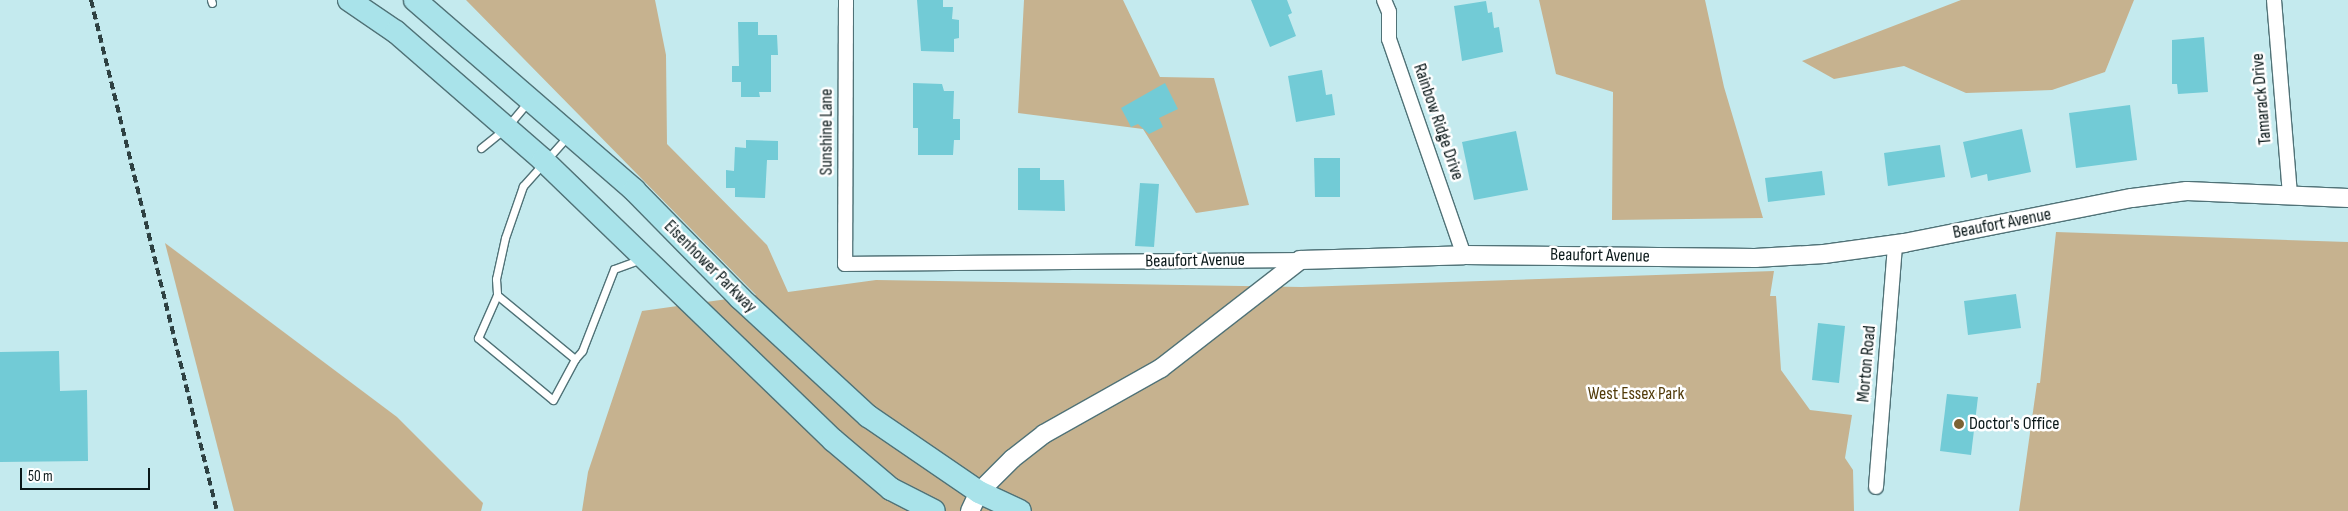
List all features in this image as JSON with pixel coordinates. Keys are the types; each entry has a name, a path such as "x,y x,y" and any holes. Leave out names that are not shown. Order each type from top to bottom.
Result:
{"main road":[{"path":"349,0 396,32 543,160 833,440 891,489 934,511"},
{"name":"Eisenhower Parkway","path":"415,0 531,98 634,190 740,298 868,416 975,502 1020,511"}],"street":[{"name":"Sunshine Lane","path":"845,264 846,0"},
{"name":"Rainbow Ridge Drive","path":"1384,0 1389,12 1389,39 1464,255"},
{"name":"Tamarack Drive","path":"2274,0 2290,194"},
{"name":"Beaufort Avenue","path":"845,264 1300,260 1464,255 1754,258 1824,254 1895,244 2178,192 2290,194 2348,198"},
{"name":"Morton Road","path":"1876,487 1895,244"},
{"path":"975,502 1012,459 1044,434 1161,368 1300,260"}],"lane":[{"path":"481,148 506,128 531,98"},
{"path":"571,133 543,160 523,186 505,238 496,279 497,295 478,338 553,400 574,359 582,351 614,269 644,258"},
{"path":"497,295 574,359"}],"green space":[{"name":"West Essex Park","path":"466,0 655,0 666,55 667,144 767,245 788,292 876,280 1302,287 1774,271 1770,296 1776,296 1781,370 1810,410 1852,415 1845,458 1853,470 1854,511 582,511 588,472 642,311 756,295"},
{"path":"1024,0 1123,0 1160,77 1214,78 1249,205 1196,213 1143,129 1018,113"},
{"path":"1539,0 1705,0 1724,87 1763,218 1612,220 1613,92 1556,74"},
{"path":"1961,0 2134,0 2105,72 2052,90 1966,93 1904,66 1834,79 1802,61"},
{"path":"2056,232 2348,242 2348,511 2019,511 2037,383 2040,383"},
{"path":"165,243 397,417 483,503 481,511 234,511"}],"building":[{"path":"917,0 943,0 943,7 953,7 952,19 959,20 959,38 954,39 954,52 921,51"},
{"path":"1251,0 1287,0 1292,13 1288,15 1296,36 1270,47"},
{"path":"1486,1 1488,13 1492,12 1494,28 1499,27 1503,52 1462,61 1454,6"},
{"path":"738,22 758,22 758,35 777,35 778,55 771,55 771,92 759,92 760,97 741,97 741,82 732,82 732,66 739,66"},
{"path":"2204,37 2208,92 2178,94 2177,84 2172,84 2172,40"},
{"path":"1322,70 1326,95 1332,94 1335,115 1296,122 1288,76"},
{"path":"913,83 942,84 944,91 954,91 953,119 960,119 960,140 954,140 953,155 918,155 918,128 913,128"},
{"path":"1165,83 1178,109 1159,118 1163,127 1149,134 1138,124 1131,127 1121,108"},
{"path":"2130,105 2137,160 2076,168 2069,113"},
{"path":"2022,129 2031,172 1988,181 1987,174 1971,178 1963,142"},
{"path":"1516,131 1528,190 1474,200 1462,142"},
{"path":"746,140 778,141 778,160 767,160 765,198 735,197 735,188 726,188 726,170 734,171 735,147 746,148"},
{"path":"1940,145 1945,177 1888,186 1884,153"},
{"path":"1314,158 1340,158 1340,197 1315,197"},
{"path":"1018,168 1040,168 1040,180 1064,180 1065,211 1018,210"},
{"path":"1822,171 1825,195 1768,202 1765,178"},
{"path":"1140,183 1159,184 1154,247 1135,246"},
{"path":"2016,294 2021,328 1968,335 1964,301"},
{"path":"1818,323 1845,326 1839,383 1812,380"},
{"path":"59,351 60,391 87,390 88,461 0,462 0,352"},
{"name":"Doctor's Office","path":"1947,394 1978,397 1971,455 1940,451"}],"railway":[{"path":"91,0 217,511"}],"place":[{"name":"Doctor's Office","path":"1959,424"}]}
